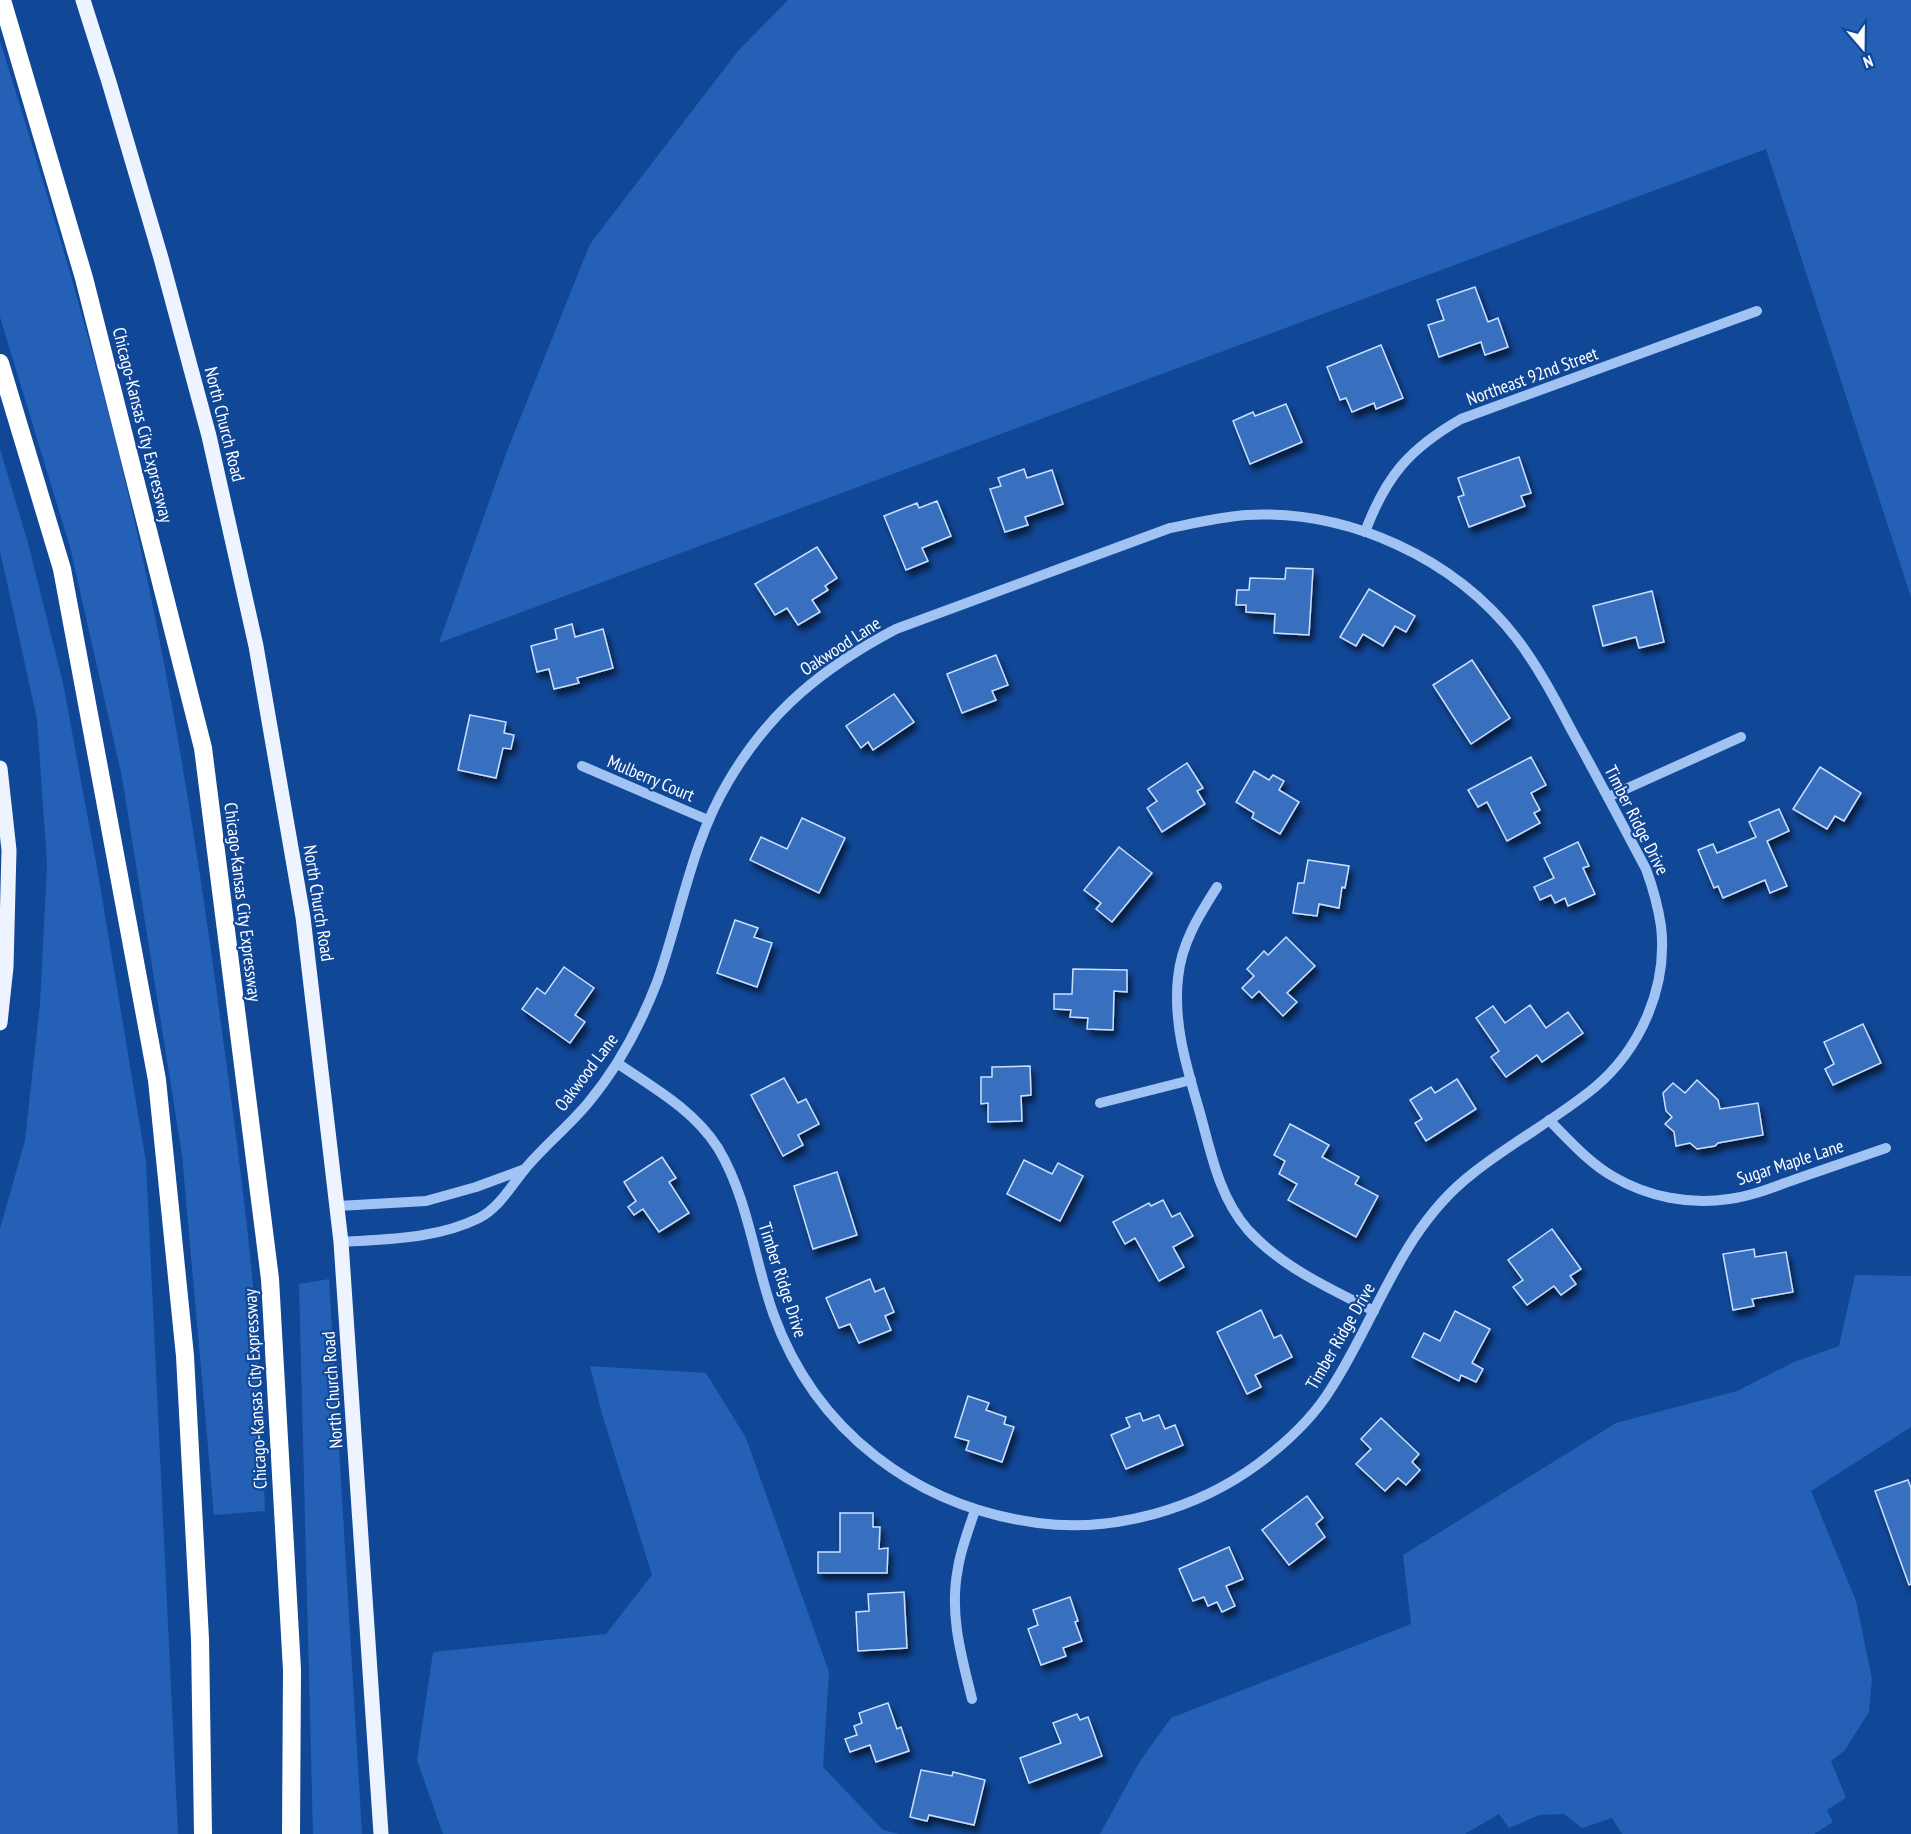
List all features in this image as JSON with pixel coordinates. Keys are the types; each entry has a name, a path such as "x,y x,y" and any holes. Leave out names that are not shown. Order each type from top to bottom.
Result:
{"highway":[{"name":"Chicago-Kansas City Expressway","path":"2,0 84,278 203,748 270,1279 292,1670 291,1834"},
{"path":"0,363 62,569 157,1080 186,1368 200,1639 203,1834"}],"main road":[{"name":"North Church Road","path":"83,0 110,82 209,436 256,646 303,917 338,1206 381,1834"},
{"path":"0,768 9,850 6,967 0,1023"}],"street":[{"name":"Northeast 92nd Street","path":"1365,532 1375,504 1389,480 1411,454 1434,434 1461,419 1757,311"},
{"name":"Oakwood Lane","path":"341,1242 406,1238 449,1230 481,1217 507,1194 525,1169 587,1104 617,1063 640,1022 657,980 699,842 727,783 768,725 794,697 824,672 862,647 896,629 1170,528 1214,518 1248,515 1288,516 1333,523 1365,532"},
{"name":"Timber Ridge Drive","path":"617,1063 675,1102 697,1121 717,1147 732,1175 773,1312 785,1342 803,1376 848,1432 876,1458 909,1480 943,1498 1011,1520 1087,1525 1153,1515 1224,1486 1257,1465 1287,1441 1330,1391 1353,1353 1411,1240 1432,1210 1477,1170 1595,1087 1618,1064 1635,1041 1648,1015 1658,984 1662,955 1656,897 1646,869 1539,671 1516,638 1486,605 1455,579 1392,542 1365,532"},
{"path":"1608,797 1741,737"},
{"name":"Mulberry Court","path":"582,766 708,820"},
{"path":"1217,887 1198,915 1190,935 1178,976 1176,1008 1180,1040 1218,1177 1230,1204 1247,1228 1269,1251 1293,1269 1374,1311"},
{"path":"1100,1103 1191,1080"},
{"name":"Sugar Maple Lane","path":"1549,1120 1589,1159 1614,1177 1639,1189 1665,1197 1699,1201 1730,1199 1757,1192 1886,1148"},
{"name":"Oakwood Lane","path":"338,1206 426,1201 476,1187 525,1169"},
{"path":"972,1699 956,1627 954,1595 958,1566 975,1510"}],"shaded area":[{"path":"788,0 1911,0 1911,597 1766,149 439,643 507,451 590,244 738,51"},
{"path":"0,41 61,241 116,442 158,630 177,733 210,942 245,1212 257,1341 265,1511 214,1515 182,1155 122,777 70,547 0,317"},
{"path":"0,449 28,543 63,683 98,873 146,1162 178,1834 0,1834 0,1229 25,1140 40,1004 47,864 37,719 0,551"},
{"path":"1855,1275 1911,1276 1911,1427 1811,1491 1856,1601 1872,1679 1869,1712 1845,1750 1831,1761 1846,1798 1827,1810 1833,1822 1814,1834 1622,1834 1612,1818 1582,1828 1564,1814 1539,1815 1509,1828 1499,1814 1465,1834 1100,1834 1140,1761 1171,1718 1411,1624 1403,1555 1616,1423 1737,1391 1794,1362 1839,1346"},
{"path":"329,1279 362,1834 313,1834 299,1284"},
{"path":"590,1366 706,1373 746,1438 829,1672 823,1767 883,1830 900,1834 443,1834 417,1760 433,1652 606,1634 652,1575 602,1414"}],"building":[{"path":"1475,287 1488,322 1498,318 1508,347 1485,355 1481,342 1439,357 1428,325 1444,320 1437,300"},
{"path":"1381,345 1403,398 1376,409 1374,403 1352,412 1346,398 1340,400 1327,367"},
{"path":"1286,404 1302,442 1250,464 1233,421 1253,412 1255,416"},
{"path":"1519,457 1531,493 1521,496 1525,506 1469,527 1458,497 1464,495 1458,478"},
{"path":"1024,469 1027,478 1052,470 1063,504 1025,517 1028,525 1005,532 990,489 1001,486 998,478"},
{"path":"937,501 951,536 922,548 928,561 906,570 884,516 917,503 919,508"},
{"path":"817,547 837,578 825,586 828,590 812,600 820,612 798,625 787,608 775,615 755,584"},
{"path":"1286,568 1313,569 1309,635 1274,633 1275,614 1246,612 1246,605 1236,605 1237,590 1249,590 1250,578 1285,579"},
{"path":"1369,589 1415,616 1406,632 1395,626 1383,646 1363,634 1356,646 1340,637"},
{"path":"1652,591 1664,642 1639,648 1636,637 1603,646 1593,606"},
{"path":"572,624 575,637 603,629 613,668 577,678 579,683 554,689 549,669 537,672 531,646 557,639 555,629"},
{"path":"996,655 1008,685 992,691 996,700 962,713 947,674"},
{"path":"1472,660 1510,718 1471,744 1433,685"},
{"path":"894,694 914,722 873,750 868,742 861,748 846,726"},
{"path":"470,715 506,722 504,733 514,735 511,749 503,748 496,778 458,770"},
{"path":"1531,757 1546,785 1531,793 1540,810 1534,813 1540,823 1507,841 1487,802 1478,807 1468,790"},
{"path":"1187,763 1203,788 1197,791 1205,804 1162,832 1147,808 1157,801 1148,789"},
{"path":"1820,767 1861,793 1844,821 1835,816 1827,829 1793,809"},
{"path":"1254,771 1269,780 1273,775 1284,781 1279,790 1299,802 1280,834 1252,818 1254,813 1236,802"},
{"path":"1779,809 1789,831 1767,841 1787,886 1770,893 1765,880 1723,898 1718,886 1714,888 1698,850 1713,844 1717,853 1756,837 1749,822"},
{"path":"802,818 845,838 819,893 750,860 761,837 787,849"},
{"path":"1578,842 1589,866 1583,868 1595,894 1568,906 1565,898 1555,903 1551,895 1540,900 1534,887 1554,878 1544,858"},
{"path":"1119,847 1152,873 1112,922 1096,909 1101,903 1084,890"},
{"path":"1308,860 1349,866 1345,888 1342,887 1339,908 1319,904 1317,916 1293,913 1298,883 1304,883"},
{"path":"735,920 758,928 754,937 772,943 757,987 717,973"},
{"path":"1286,937 1315,966 1287,993 1297,1002 1283,1016 1259,991 1252,998 1242,988 1254,976 1247,969 1264,951 1268,955"},
{"path":"564,967 594,988 575,1015 585,1022 570,1043 522,1009 537,988 545,994"},
{"path":"1073,969 1127,970 1127,992 1114,991 1113,1030 1087,1029 1088,1018 1070,1017 1071,1010 1054,1009 1054,994 1072,994"},
{"path":"1530,1005 1546,1028 1568,1012 1583,1033 1542,1062 1537,1055 1506,1077 1491,1057 1499,1051 1476,1018 1493,1006 1505,1023"},
{"path":"1863,1024 1881,1063 1833,1085 1825,1069 1834,1064 1824,1042"},
{"path":"1030,1066 1031,1095 1021,1096 1022,1121 988,1122 988,1103 981,1104 981,1077 992,1077 992,1067"},
{"path":"784,1078 798,1103 806,1099 819,1124 798,1135 803,1145 783,1156 751,1095"},
{"path":"1457,1079 1476,1109 1426,1141 1415,1123 1422,1119 1410,1100 1431,1087 1435,1093"},
{"path":"1697,1080 1718,1100 1720,1109 1758,1103 1763,1135 1697,1149 1690,1143 1676,1146 1674,1132 1665,1124 1672,1117 1666,1111 1663,1093 1673,1083 1685,1093"},
{"path":"1290,1124 1329,1145 1322,1157 1359,1177 1355,1184 1378,1196 1356,1237 1288,1200 1297,1184 1279,1174 1285,1161 1274,1155"},
{"path":"662,1157 676,1178 669,1182 689,1213 659,1232 643,1209 634,1215 628,1207 636,1201 624,1182"},
{"path":"1024,1160 1052,1174 1058,1163 1083,1176 1060,1221 1007,1194"},
{"path":"837,1172 857,1235 813,1249 794,1186"},
{"path":"1163,1200 1172,1217 1180,1213 1193,1236 1173,1247 1184,1267 1159,1281 1135,1238 1125,1244 1113,1222 1149,1203 1151,1206"},
{"path":"1552,1229 1581,1269 1570,1276 1576,1284 1561,1295 1554,1286 1527,1305 1513,1287 1523,1280 1508,1260"},
{"path":"1754,1249 1755,1257 1786,1252 1793,1292 1752,1299 1754,1306 1733,1310 1723,1254"},
{"path":"870,1279 875,1292 884,1288 894,1312 885,1316 891,1330 859,1343 850,1324 839,1328 826,1298"},
{"path":"1261,1310 1274,1338 1281,1335 1292,1357 1255,1375 1261,1387 1247,1394 1217,1332"},
{"path":"1455,1311 1490,1329 1472,1363 1483,1369 1476,1382 1461,1375 1459,1381 1412,1357 1424,1333 1440,1341"},
{"path":"968,1396 989,1403 986,1410 1006,1417 1004,1424 1014,1427 1002,1462 966,1450 969,1441 955,1437"},
{"path":"1140,1413 1143,1421 1159,1415 1165,1429 1175,1425 1183,1445 1126,1469 1111,1435 1130,1427 1126,1418"},
{"path":"1381,1418 1419,1454 1412,1462 1420,1470 1406,1485 1398,1478 1385,1491 1356,1464 1371,1449 1361,1439"},
{"path":"1908,1480 1911,1488 1911,1584 1909,1585 1875,1491"},
{"path":"1307,1496 1323,1518 1316,1524 1325,1537 1289,1565 1262,1530"},
{"path":"840,1513 873,1513 873,1527 880,1527 879,1549 888,1548 887,1573 818,1573 818,1552 840,1552"},
{"path":"1229,1547 1243,1579 1226,1586 1235,1606 1222,1612 1217,1602 1208,1606 1204,1597 1193,1601 1179,1569"},
{"path":"904,1592 907,1648 858,1651 856,1612 869,1611 868,1594"},
{"path":"1070,1597 1082,1641 1063,1648 1066,1656 1041,1665 1028,1629 1038,1625 1033,1610"},
{"path":"888,1703 897,1729 901,1727 909,1751 876,1762 870,1745 850,1752 845,1739 857,1735 854,1726 862,1723 859,1713"},
{"path":"1077,1714 1080,1720 1088,1717 1102,1756 1029,1783 1020,1758 1061,1743 1053,1723"},
{"path":"921,1770 952,1776 953,1772 985,1780 974,1825 929,1815 927,1821 910,1817"}]}
